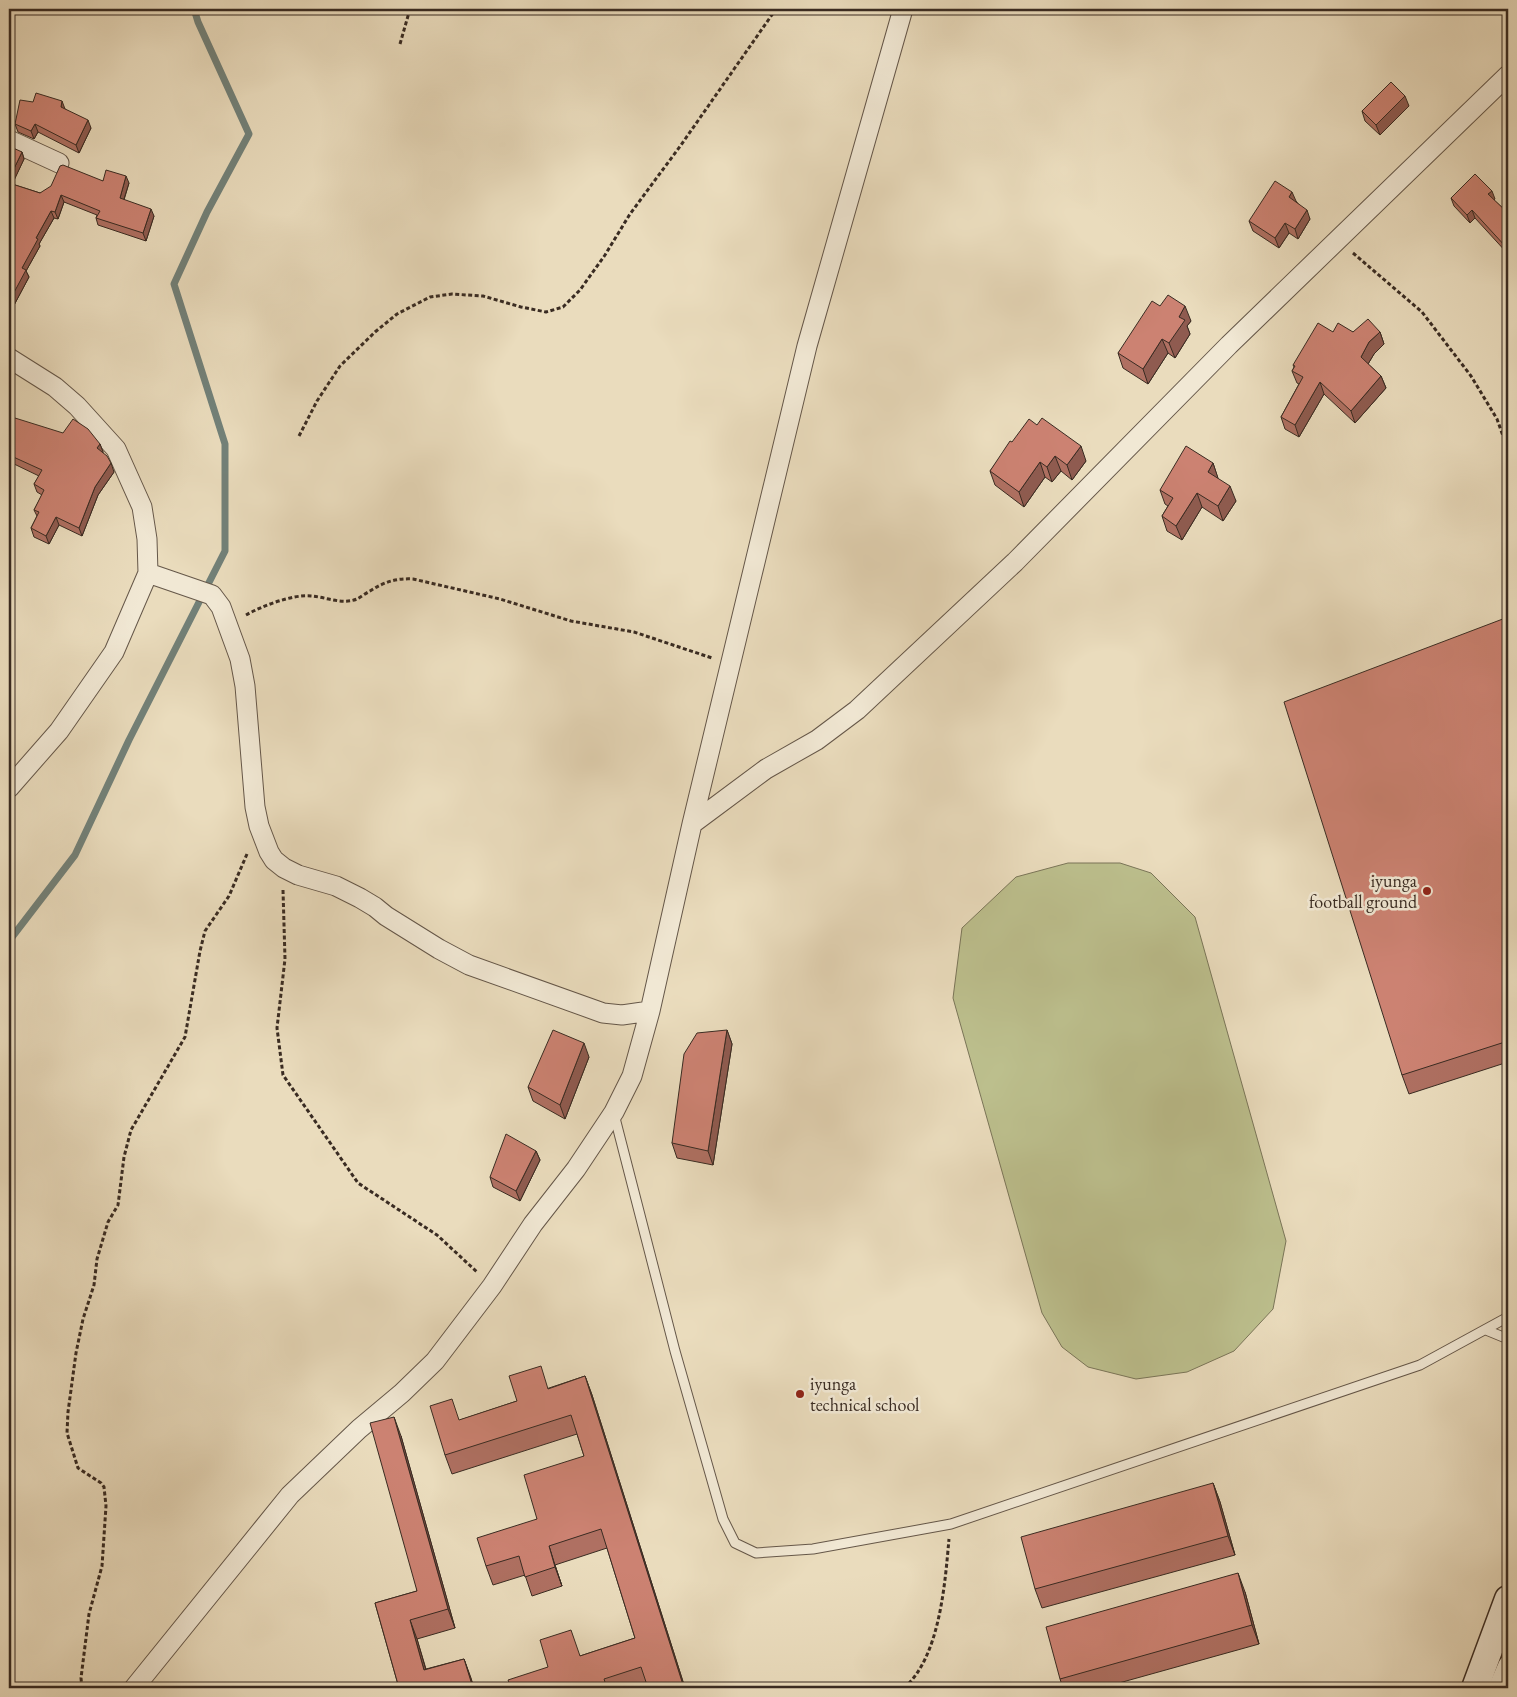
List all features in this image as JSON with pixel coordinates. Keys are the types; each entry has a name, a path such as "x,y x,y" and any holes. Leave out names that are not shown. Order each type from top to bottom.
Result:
{"street":[{"path":"134,1688 290,1495 435,1361 492,1286 534,1224 576,1169 614,1112 632,1076 650,1011 692,824 807,346 902,9"},
{"path":"692,824 766,769 817,740 857,710 1015,562 1222,352 1508,75"},
{"path":"9,140 59,163"},
{"path":"9,358 55,387 78,406 116,449 142,507 147,539 148,573 114,652 59,731 9,788"},
{"path":"148,573 212,595 228,625 240,659 245,686 255,807 268,852 274,860 298,875 336,886 360,898 439,949 469,965 603,1013 622,1015 650,1011"},
{"path":"1475,1688 1508,1599"},
{"path":"1498,1688 1508,1665"}],"lane":[{"path":"614,1112 677,1360 723,1519 735,1543 756,1553 813,1549 950,1524 1420,1365 1508,1317"},
{"path":"1486,1330 1508,1339"}],"path":[{"path":"400,44 410,9"},
{"path":"299,436 317,400 340,366 375,332 397,314 430,297 452,294 484,296 546,312 563,307 580,290 605,255 630,214 681,145 776,9"},
{"path":"1337,239 1422,312 1471,376 1498,419 1508,450"},
{"path":"228,625 262,606 286,600 310,595 347,601 357,599 385,582 413,579 500,599 571,621 634,632 731,665"},
{"path":"82,1688 89,1614 102,1566 106,1506 104,1487 101,1482 78,1468 67,1433 76,1353 83,1319 94,1285 96,1259 108,1222 118,1205 124,1157 131,1130 184,1037 205,931 230,896 259,826"},
{"path":"284,868 285,960 277,1028 283,1076 358,1183 437,1235 492,1286"},
{"path":"904,1688 917,1673 934,1635 945,1582 950,1524"}],"green space":[{"path":"1068,863 1120,863 1151,873 1195,917 1286,1241 1273,1309 1234,1351 1187,1372 1136,1379 1088,1367 1062,1347 1042,1313 953,998 962,928 1016,877"}],"building":[{"path":"1391,82 1405,96 1376,125 1362,111"},
{"path":"36,93 62,101 61,107 88,120 76,145 35,124 31,131 15,124 20,100 33,102"},
{"path":"11,147 22,152 9,179 9,150 11,151"},
{"path":"63,165 103,181 106,170 126,176 120,198 151,209 143,233 96,218 100,211 61,195 55,212 51,211 36,238 38,239 22,268 26,270 10,300 9,216 12,208 9,200 9,183 40,193 51,186 60,166"},
{"path":"1475,174 1492,191 1488,194 1508,213 1508,244 1506,247 1472,210 1467,215 1451,198"},
{"path":"1275,181 1292,192 1289,197 1307,210 1295,229 1285,223 1275,238 1249,221"},
{"path":"1168,295 1185,306 1179,317 1185,320 1169,343 1162,339 1143,369 1118,353 1152,301 1160,306"},
{"path":"1368,319 1380,332 1369,342 1361,357 1381,376 1351,411 1320,382 1295,425 1281,417 1303,377 1292,371 1295,366 1293,365 1318,323 1333,332 1338,323 1353,332"},
{"path":"15,418 63,433 73,419 88,429 100,444 97,448 107,456 111,463 95,487 79,528 56,517 46,536 31,528 39,512 34,510 44,490 34,484 42,470 9,455 9,431"},
{"path":"1042,418 1081,446 1067,465 1055,456 1047,467 1040,462 1019,492 990,471 1010,441 1012,442 1029,419 1037,425"},
{"path":"1186,446 1213,463 1208,472 1230,486 1218,506 1197,493 1176,526 1162,516 1173,498 1160,490"},
{"name":"iyunga football ground","path":"1508,617 1508,1041 1402,1075 1284,702"},
{"path":"553,1030 584,1043 560,1105 528,1087"},
{"path":"727,1030 708,1151 672,1143 684,1054 697,1033"},
{"path":"506,1134 536,1151 516,1191 490,1177"},
{"path":"541,1366 548,1389 585,1376 684,1688 648,1688 641,1667 604,1679 607,1688 511,1688 508,1680 548,1667 540,1640 571,1630 580,1656 635,1638 601,1529 549,1546 555,1567 525,1577 519,1556 486,1566 477,1538 537,1519 524,1475 584,1456 571,1415 445,1455 430,1406 452,1399 459,1420 517,1401 509,1376"},
{"path":"394,1417 448,1609 410,1620 424,1670 464,1659 473,1688 399,1688 375,1603 417,1591 370,1423"},
{"path":"1213,1483 1228,1536 1035,1589 1021,1537"},
{"path":"1238,1573 1252,1625 1060,1679 1046,1627"}],"waterway":[{"path":"9,941 75,855 129,740 225,551 225,444 174,284 207,212 249,134 198,22 194,9"}],"place":[{"name":"iyunga football ground","path":"1427,891"},
{"name":"iyunga technical school","path":"800,1394"}]}
